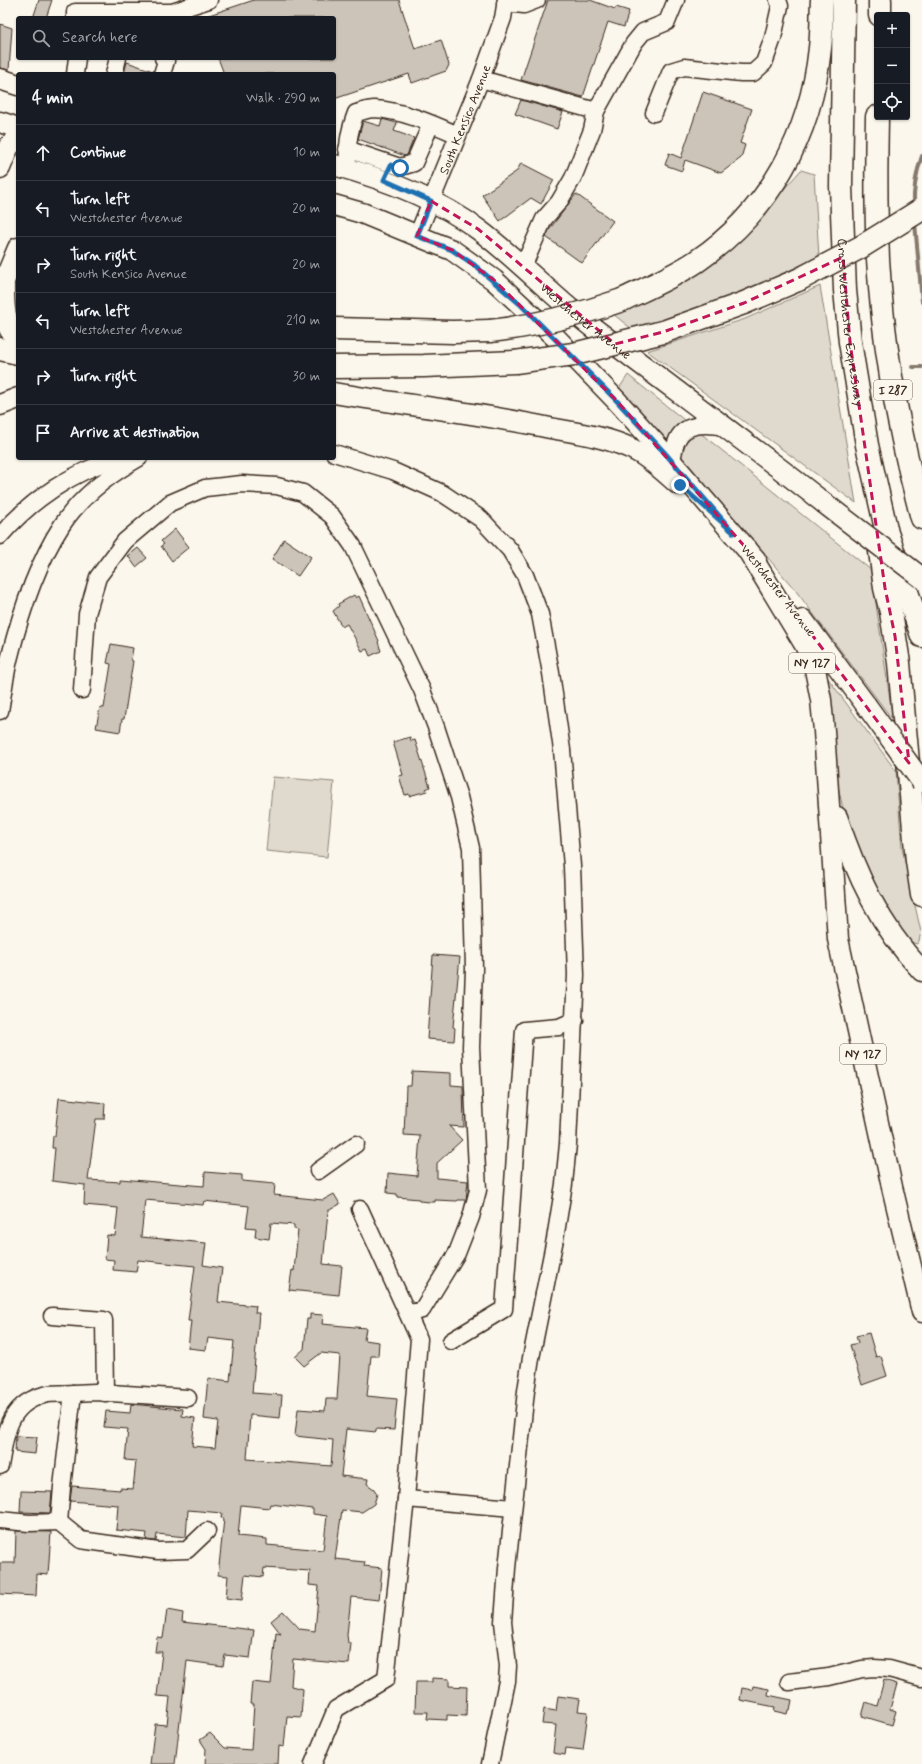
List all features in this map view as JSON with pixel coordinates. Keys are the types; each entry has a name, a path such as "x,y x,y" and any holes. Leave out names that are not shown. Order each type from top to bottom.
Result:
{"highway":[{"path":"336,329 453,332 490,331 550,321 622,300 676,274 697,260 718,244 753,211 783,169 797,142 814,86 820,48 822,0"},
{"name":"Cross Westchester Expressway","path":"844,0 841,142 842,236 850,342 867,445 887,533 922,636"},
{"path":"880,0 880,12"},
{"name":"I 287","path":"877,120 876,211 878,260 885,336 902,436 922,518"},
{"path":"336,367 424,366 515,362 574,354 663,332 744,303 798,280 861,247 920,210"},
{"path":"2,287 4,311 8,324 16,335"},
{"path":"0,349 16,353"},
{"path":"867,445 879,550 899,663 917,861 922,895"}],"main road":[{"path":"0,79 16,84"},
{"path":"0,122 16,127"},
{"path":"0,168 9,146 16,141"},
{"name":"Westchester Avenue","path":"343,161 388,172 478,230 594,329 726,427 922,578"},
{"name":"Westchester Avenue","path":"336,206 362,213 452,250 494,280 560,342 672,461 734,533 795,610 922,782"},
{"path":"2,287 16,253"},
{"path":"0,388 16,391"},
{"path":"336,393 398,404 495,417 599,437 633,450 660,468 734,533"},
{"path":"0,405 16,399"},
{"name":"NY 127","path":"747,549 805,645 815,670 821,700 829,792 838,939 892,1187 922,1312"},
{"path":"829,792 854,865 868,895 896,941 922,971"}],"street":[{"path":"75,16 75,12 172,12 208,0"},
{"path":"506,1 524,5 537,0"},
{"path":"523,267 544,219 558,202 573,178 592,130 596,111 634,43 643,32 668,22 676,0"},
{"path":"654,113 671,70 684,67 741,74 753,72 764,63 773,38 780,6 778,0"},
{"name":"South Kensico Avenue","path":"417,236 482,78 503,18 506,1"},
{"path":"75,72 77,60"},
{"path":"114,72 118,60"},
{"path":"163,72 165,60"},
{"path":"482,78 596,111"},
{"path":"343,161 349,130 356,113 373,109 400,114 458,135"},
{"path":"388,172 414,163 431,124"},
{"path":"672,461 676,442 680,435 693,426 705,424 726,427"},
{"path":"336,454 393,471 442,493 464,506 481,519 510,550 525,576 540,614 545,634 563,764 572,866 576,975 568,1144 564,1184 555,1239 531,1358 520,1441 503,1622 508,1666 507,1681 490,1764"},
{"path":"0,536 17,518 43,495 92,468 113,460"},
{"path":"0,711 9,660 19,623 35,579 49,547 62,524 81,502 102,482 136,460"},
{"path":"82,690 87,614 98,577 125,541 170,503 205,488 242,484 276,486 304,493 332,516 353,546 422,690 436,727 459,798 471,848 474,970 471,1047 478,1190 471,1218 457,1254 422,1310 408,1314"},
{"path":"0,647 9,660"},
{"path":"451,1341 504,1309 524,1030 559,1027 575,1020"},
{"path":"318,1171 356,1144"},
{"path":"313,1764 336,1709 386,1679 406,1499 420,1339 360,1209"},
{"path":"52,1316 104,1320 105,1393"},
{"path":"60,1522 62,1488 73,1393"},
{"path":"0,1466 8,1425 19,1408 29,1401 48,1394 105,1393 188,1398"},
{"path":"406,1499 513,1508"},
{"path":"0,1520 29,1523 60,1522 81,1540 158,1551 188,1550 207,1531"},
{"path":"789,1682 829,1677 862,1669 874,1668 889,1669 922,1678"}],"highlighted area":[{"path":"431,201 478,229 615,344 663,332 744,303 843,257 850,342 885,588 895,636 909,763 747,549 616,400 494,280 452,250 417,236"}],"shaded area":[{"path":"801,170 814,174 819,257 742,292 684,314 633,330 613,314 745,233"},
{"path":"820,286 856,503 647,351 745,319"},
{"path":"628,375 871,570 893,720 796,591 689,465 618,390"},
{"path":"827,677 896,771 902,848 921,932 917,944 908,941 883,908 846,822 833,764"},
{"path":"273,777 334,782 327,857 266,851"}],"building":[{"path":"39,0 52,0 47,16 34,16"},
{"path":"254,0 399,0 415,49 441,40 449,65 446,71 412,83 409,74 336,98 336,72 223,72 219,60 336,60 336,16 206,16"},
{"path":"548,0 590,0 615,9 616,7 629,11 624,27 608,22 583,97 521,80"},
{"path":"0,24 12,28 9,70 0,68"},
{"path":"127,62 153,71 153,72 124,72"},
{"path":"703,92 752,109 740,143 745,145 741,158 721,173 685,160 682,171 665,165 669,153 681,158"},
{"path":"521,100 563,112 557,129 515,114"},
{"path":"382,119 397,123 394,131 414,138 407,155 405,156 358,139 363,121 380,126"},
{"path":"521,163 554,180 541,204 531,198 500,221 482,195 517,171"},
{"path":"576,194 613,221 582,263 546,237 549,230"},
{"path":"175,529 189,547 172,561 161,546 164,544 161,541"},
{"path":"284,539 311,557 298,576 272,559"},
{"path":"138,548 147,558 136,567 128,556"},
{"path":"354,595 356,598 359,596 379,641 381,651 370,656 367,649 362,651 347,624 342,627 333,611 339,606 338,604"},
{"path":"111,644 133,648 131,660 133,661 124,719 122,719 120,732 96,728 100,707 104,708 111,664 107,663"},
{"path":"410,737 411,741 415,740 430,787 426,789 427,791 409,796 409,794 405,795 399,776 403,775 393,742"},
{"path":"433,955 460,957 453,1027 455,1028 454,1041 427,1039"},
{"path":"412,1071 451,1073 451,1085 463,1086 464,1127 449,1126 462,1140 437,1163 437,1178 468,1181 466,1200 435,1200 435,1202 430,1202 419,1201 419,1199 397,1197 397,1194 387,1193 388,1173 417,1176 420,1136 404,1135 406,1086 411,1086"},
{"path":"59,1098 105,1103 104,1119 96,1119 88,1180 120,1182 120,1179 204,1186 205,1172 242,1175 242,1181 275,1184 274,1195 323,1200 334,1194 340,1204 328,1211 323,1264 342,1266 339,1295 289,1290 292,1270 294,1271 298,1230 294,1229 294,1225 271,1223 269,1239 255,1237 256,1228 246,1227 249,1206 204,1201 203,1205 145,1200 141,1237 206,1243 203,1265 222,1268 218,1302 256,1306 255,1313 259,1313 252,1393 282,1395 280,1418 250,1415 247,1459 331,1466 333,1440 295,1436 298,1409 325,1411 326,1399 337,1399 340,1355 321,1353 304,1366 295,1357 304,1349 307,1319 310,1319 310,1314 323,1315 322,1324 366,1328 364,1340 379,1342 378,1356 371,1356 367,1396 397,1399 394,1430 376,1429 376,1432 346,1429 341,1476 368,1479 367,1484 374,1489 377,1494 374,1504 362,1512 342,1510 335,1559 365,1562 364,1566 382,1568 379,1600 351,1597 347,1635 348,1643 351,1643 349,1664 293,1659 291,1686 303,1689 301,1717 287,1716 284,1747 279,1746 278,1764 205,1764 206,1749 200,1740 210,1733 225,1748 251,1750 254,1704 250,1704 252,1682 271,1684 276,1633 281,1634 271,1621 283,1611 300,1629 315,1631 319,1586 309,1585 310,1571 264,1568 263,1577 245,1575 242,1600 226,1598 228,1576 218,1575 224,1519 221,1518 222,1513 188,1510 186,1537 157,1534 156,1541 146,1540 147,1533 116,1530 118,1505 70,1501 72,1486 120,1490 120,1488 133,1489 136,1461 125,1460 128,1429 104,1427 106,1411 130,1413 131,1404 183,1409 182,1416 195,1418 192,1446 215,1448 218,1421 204,1419 208,1378 230,1381 234,1341 208,1338 206,1350 188,1348 191,1321 188,1321 195,1266 138,1260 136,1272 113,1270 114,1260 105,1259 107,1235 115,1236 118,1208 84,1205 85,1185 52,1181 55,1148 52,1148 53,1136 55,1136","holes":["270,1504 313,1509 313,1514 327,1516 323,1550 267,1545 267,1539 238,1536 241,1505 269,1508"]},
{"path":"869,1333 876,1357 881,1356 887,1376 862,1385 850,1345 858,1343 856,1336"},
{"path":"16,1436 37,1437 35,1454 15,1452"},
{"path":"21,1491 52,1492 50,1513 20,1512"},
{"path":"16,1531 51,1532 48,1575 37,1574 36,1596 0,1594 0,1563 15,1563"},
{"path":"167,1610 183,1613 182,1622 254,1630 250,1658 225,1655 223,1666 187,1661 175,1764 150,1764 155,1724 167,1725 170,1697 157,1696 162,1652 155,1652 157,1637 163,1638"},
{"path":"432,1678 449,1679 449,1686 467,1687 466,1716 447,1715 447,1720 427,1719 428,1712 415,1712 416,1682 432,1682"},
{"path":"884,1680 897,1684 890,1709 896,1711 892,1725 862,1716 866,1702 877,1706"},
{"path":"753,1686 769,1689 768,1695 792,1700 790,1710 788,1710 787,1714 774,1711 775,1707 740,1700 742,1688 752,1690"},
{"path":"558,1696 580,1699 578,1711 588,1712 583,1750 566,1748 565,1755 553,1753 556,1725 542,1724 544,1709 556,1711"}],"waterway":[{"path":"914,206 915,180 922,156"},
{"path":"915,223 922,302"},
{"path":"913,367 922,367"}],"route":[{"path":"400,168 391,165 384,180 431,201 417,236 452,250 494,280 520,304 555,337 616,400 664,452 734,533 680,485"}]}
